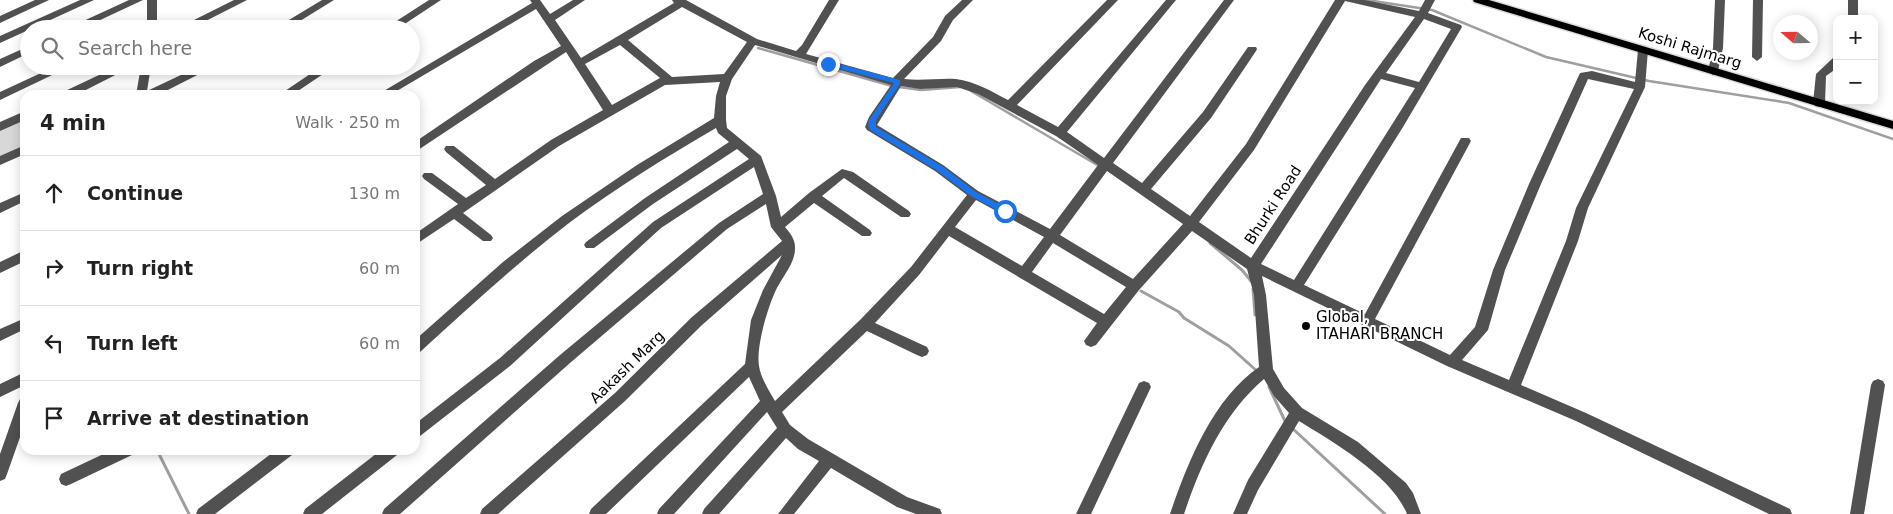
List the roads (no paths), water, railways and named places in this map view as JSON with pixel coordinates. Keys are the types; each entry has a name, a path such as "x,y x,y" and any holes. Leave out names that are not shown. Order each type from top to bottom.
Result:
{"main road":[{"name":"Koshi Rajmarg","path":"1478,0 1893,125"}],"street":[{"path":"0,20 44,0"},
{"path":"44,20 89,0"},
{"path":"92,20 138,0"},
{"path":"152,0 152,20"},
{"path":"199,20 242,0"},
{"path":"294,20 328,0"},
{"path":"404,20 436,0"},
{"path":"548,20 580,0"},
{"path":"799,54 811,39 834,0"},
{"path":"968,0 949,18 937,39 897,82 873,120 872,127 939,168 974,194 1052,236 1134,286"},
{"path":"1010,105 1112,0"},
{"path":"1060,133 1171,0"},
{"path":"1024,273 1229,0"},
{"path":"1091,341 1134,286 1191,224 1250,146 1340,0"},
{"path":"1296,287 1457,27 1426,8 1349,0"},
{"path":"1713,71 1718,48 1720,0"},
{"path":"1757,57 1758,0"},
{"path":"1853,0 1853,15"},
{"path":"420,72 536,2 609,110"},
{"path":"579,63 684,2 753,41 811,59 897,82 920,85 957,83 970,86 1010,105 1060,133 1144,189 1253,266 1452,362 1581,417 1782,514"},
{"name":"Bhurki Road","path":"1414,514 1408,498 1401,488 1353,447 1297,412 1278,392 1266,370 1260,295 1253,266 1379,75 1426,8"},
{"path":"0,40 20,31"},
{"path":"621,40 669,80"},
{"path":"753,41 726,78 721,96 720,120 722,130 756,159 770,196 777,227 787,238 788,243 788,257 769,290 758,320 752,366 760,388 785,429 828,460 902,502 935,514"},
{"path":"420,145 567,46"},
{"path":"1144,189 1207,115 1252,49"},
{"path":"1513,388 1572,241 1582,208 1640,82 1643,50"},
{"path":"0,63 20,53"},
{"path":"1819,103 1821,74 1833,66"},
{"path":"1452,362 1481,330 1499,270 1535,184 1584,76 1592,74 1640,82"},
{"path":"0,96 46,75"},
{"path":"78,90 109,75"},
{"path":"142,90 144,75"},
{"path":"159,90 191,75"},
{"path":"292,90 316,75"},
{"path":"390,90 415,75"},
{"path":"1379,75 1422,86"},
{"path":"420,237 555,143 609,110 669,80 726,78"},
{"path":"0,127 20,117"},
{"path":"420,344 524,253 567,219 646,164 720,120"},
{"path":"1367,322 1466,141"},
{"path":"590,246 649,201 738,143"},
{"path":"450,149 494,185"},
{"path":"0,160 20,152"},
{"path":"420,428 505,362 657,225 756,159"},
{"path":"777,227 840,174 844,173 906,214"},
{"path":"428,176 467,205"},
{"path":"664,514 771,407 865,324 915,271 974,194"},
{"path":"389,514 566,359 723,226 770,196"},
{"path":"814,196 866,233"},
{"path":"0,208 20,198"},
{"path":"455,213 487,238"},
{"path":"948,229 1106,320"},
{"name":"Aakash Marg","path":"487,514 620,397 697,322 788,243"},
{"path":"0,268 20,258"},
{"path":"865,324 922,351"},
{"path":"0,335 20,325"},
{"path":"596,514 642,468 752,366"},
{"path":"1177,514 1210,433 1224,412 1257,376 1266,370"},
{"path":"0,391 20,381"},
{"path":"1857,514 1878,385"},
{"path":"1083,514 1144,387"},
{"path":"1240,514 1253,485 1297,412"},
{"path":"0,474 6,441 20,413"},
{"path":"709,514 785,429"},
{"path":"66,479 116,455"},
{"path":"203,514 281,455"},
{"path":"310,514 386,455"},
{"path":"785,514 828,460"}],"waterway":[{"path":"1367,0 1432,10 1546,57 1649,81 1789,103 1893,139"},
{"path":"758,48 892,86"},
{"path":"899,87 921,90 960,87"},
{"path":"971,91 1099,166"},
{"path":"1210,243 1242,270 1251,281"},
{"path":"1253,289 1255,315"},
{"path":"1141,291 1179,312 1184,318 1229,346 1258,372"},
{"path":"1269,387 1285,421"},
{"path":"1292,428 1385,514"},
{"path":"160,455 189,514"}],"place":[{"name":"Global, ITAHARI BRANCH","path":"1306,326"}]}
